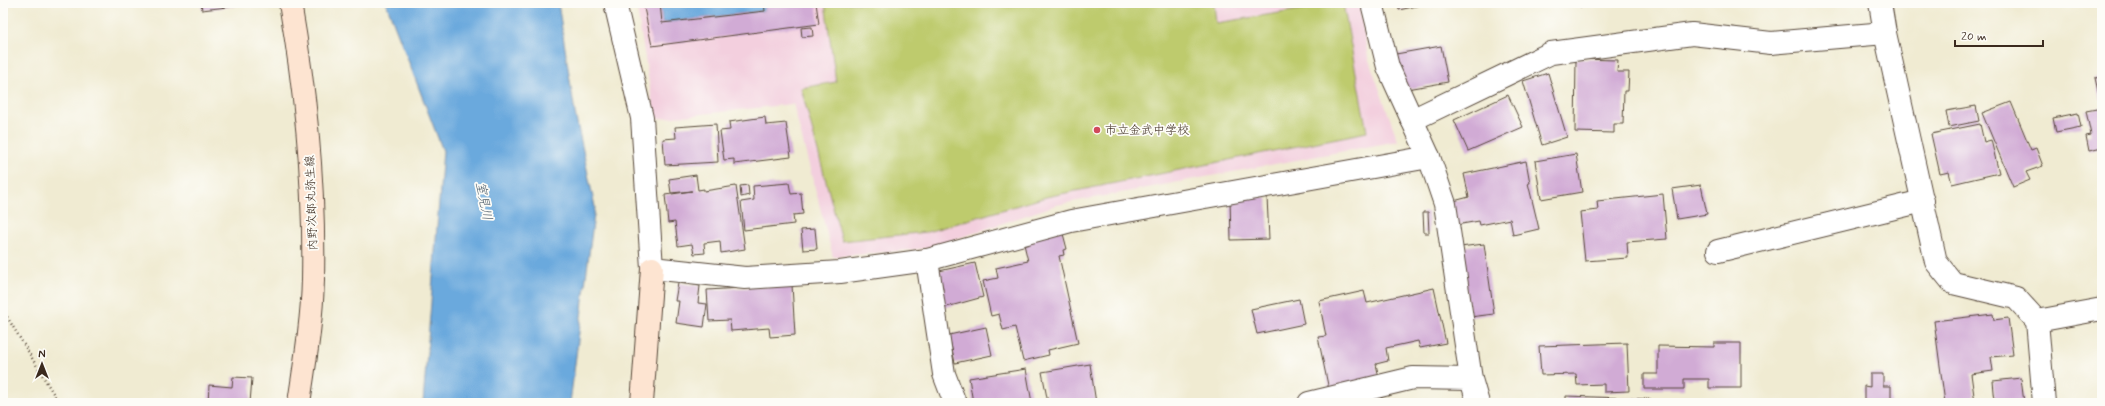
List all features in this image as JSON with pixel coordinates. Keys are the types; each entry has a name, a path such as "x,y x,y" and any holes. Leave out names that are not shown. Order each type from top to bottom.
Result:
{"main road":[{"name":"内野次郎丸弥生線","path":"290,3 306,115 312,184 313,281 307,353 299,403"},
{"path":"642,403 652,268"}],"street":[{"path":"614,3 642,118 652,268 745,278 840,272 926,260 1071,221 1429,157"},
{"path":"1372,3 1388,67 1429,157 1445,204 1471,379 1478,403"},
{"path":"1880,3 1884,32 1936,262 1953,283 2016,298 2037,321 2044,403"},
{"path":"1412,120 1551,54 1692,34 1771,43 1884,32"},
{"path":"1718,251 1923,201"},
{"path":"926,260 944,374 955,403"},
{"path":"2037,321 2102,309"},
{"path":"1309,403 1413,378 1471,379"}],"path":[{"path":"3,310 59,403"}],"shaded area":[{"name":"市立金武中学校","path":"636,3 1359,3 1368,57 1398,141 1056,205 930,248 833,257 793,104 655,119"}],"green space":[{"name":"市立金武中学校","path":"825,3 1214,3 1216,23 1343,3 1367,132 1046,197 927,232 842,241 801,88 836,82"}],"water":[{"name":"室見川","path":"386,3 558,3 575,113 595,207 570,403 423,403 443,151"},
{"path":"660,3 764,3 765,11 662,23"}],"building":[{"path":"201,3 234,3 235,6 202,10"},
{"path":"643,3 660,3 662,23 765,11 764,3 816,3 819,24 652,46"},
{"path":"1397,3 1426,3 1426,4 1399,10"},
{"path":"1579,3 1596,3 1596,4 1580,7"},
{"path":"812,27 813,36 802,37 801,28"},
{"path":"1441,46 1448,82 1402,90 1396,54"},
{"path":"1576,59 1618,60 1617,72 1629,72 1628,91 1624,91 1623,124 1614,124 1614,133 1575,132"},
{"path":"1548,73 1567,137 1542,145 1523,81"},
{"path":"2102,77 2102,100 2100,100 2095,78"},
{"path":"1508,95 1523,127 1468,151 1454,120"},
{"path":"2011,102 2031,150 2036,148 2043,166 2026,172 2030,180 2013,187 1982,113"},
{"path":"1976,106 1979,121 1949,127 1946,111"},
{"path":"2102,108 2102,148 2089,151 2086,136 2091,135 2086,111"},
{"path":"2078,113 2081,127 2056,132 2053,118"},
{"path":"765,117 766,125 786,123 791,157 734,164 734,159 724,160 720,131 730,130 729,122"},
{"path":"716,124 718,162 665,165 663,139 676,138 675,127"},
{"path":"1980,124 1984,142 1991,140 1999,173 1952,184 1949,172 1940,174 1931,134"},
{"path":"1576,154 1582,192 1541,199 1535,161"},
{"path":"1526,161 1530,183 1528,183 1539,229 1513,235 1510,219 1480,225 1479,221 1456,225 1450,202 1469,197 1464,174"},
{"path":"696,175 698,190 704,189 704,191 736,186 745,249 721,253 720,241 704,243 705,253 694,254 692,244 678,246 675,222 668,223 665,195 692,191 671,193 669,179"},
{"path":"789,183 791,194 801,193 803,214 793,215 794,224 744,230 741,202 754,200 753,186"},
{"path":"748,185 749,195 741,197 740,186"},
{"path":"1701,185 1707,214 1677,219 1672,189"},
{"path":"1663,194 1667,239 1627,242 1628,258 1585,261 1580,212 1598,210 1597,201"},
{"path":"1267,197 1269,239 1231,240 1230,198"},
{"path":"1423,212 1428,212 1429,233 1424,233"},
{"path":"815,229 817,249 803,250 801,230"},
{"path":"1062,230 1067,249 1063,250 1064,255 1059,256 1078,343 1048,350 1049,355 1023,361 1015,327 1003,330 999,314 991,316 983,281 998,278 996,268 1028,261 1023,240"},
{"path":"1484,244 1494,314 1470,317 1460,247"},
{"path":"975,263 983,297 943,308 939,291 943,290 939,271"},
{"path":"678,283 700,286 698,303 707,304 704,327 676,323 679,301 675,301"},
{"path":"792,285 795,335 770,337 769,328 731,331 730,320 709,321 707,290"},
{"path":"1434,288 1446,343 1420,348 1418,341 1386,348 1388,361 1376,364 1379,378 1329,390 1318,337 1326,336 1319,301 1364,291 1367,303"},
{"path":"1299,299 1304,324 1257,334 1251,309"},
{"path":"1993,314 1994,320 2008,318 2013,355 1991,357 1993,371 1971,374 1975,403 1945,403 1934,321"},
{"path":"986,327 992,355 955,363 949,335"},
{"path":"1627,343 1629,391 1604,392 1604,384 1577,385 1576,374 1541,375 1539,346"},
{"path":"1714,343 1741,343 1741,388 1709,388 1709,379 1684,379 1684,389 1644,389 1644,374 1658,374 1658,346 1714,347"},
{"path":"1090,364 1096,403 1048,403 1042,372"},
{"path":"1026,369 1032,403 973,403 969,378"},
{"path":"1870,374 1883,374 1883,386 1891,386 1891,403 1864,403 1864,386 1870,387"},
{"path":"233,377 252,378 250,403 208,403 209,385 232,387"},
{"path":"2021,378 2024,403 1995,403 1993,381"},
{"path":"1566,396 1651,399 1651,403 1566,403"}],"place":[{"name":"市立金武中学校","path":"1097,130"}]}
